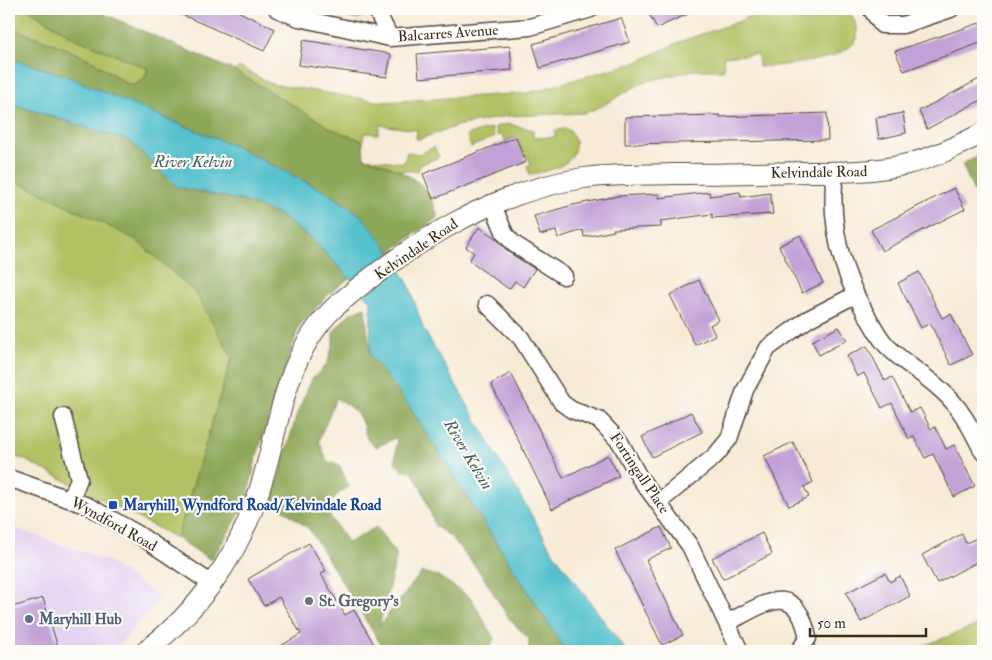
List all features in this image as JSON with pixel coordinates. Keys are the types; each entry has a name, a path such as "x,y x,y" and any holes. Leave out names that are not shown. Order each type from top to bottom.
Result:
{"street":[{"name":"Balcarres Avenue","path":"277,9 299,18 390,38 530,27 591,9"},
{"path":"376,9 390,38"},
{"path":"871,9 882,25 903,25 952,9"},
{"name":"Kelvindale Road","path":"146,651 185,618 212,584 240,537 255,503 285,392 300,353 319,324 341,301 435,232 492,203 530,190 587,178 617,175 876,170 927,159 981,139"},
{"path":"834,172 832,189 835,228 846,274 855,295 887,346 956,404 983,452"},
{"path":"492,203 505,234 514,244 564,276"},
{"path":"659,502 715,456 729,439 745,390 768,348 808,319 855,295"},
{"name":"Fortingall Place","path":"487,304 521,338 562,403 599,420 610,429 620,442 639,477 690,546 740,651"},
{"path":"63,417 79,479 71,499"},
{"name":"Wyndford Road","path":"9,478 71,499 136,533 212,584"},
{"path":"727,623 774,600 786,600 793,605 808,638 799,651"}],"shaded area":[{"path":"9,526 108,561 160,598 114,651 9,651"}],"green space":[{"path":"9,9 28,9 74,38 147,68 146,77 135,85 126,83 93,61 9,27"},
{"path":"28,9 93,9 235,71 334,130 363,141 364,158 392,167 419,183 431,198 438,217 390,252 362,216 328,193 230,144 64,75 9,58 9,27 93,61 125,83 135,85 146,77 147,68 74,38"},
{"path":"307,9 362,9 362,17 355,19"},
{"path":"762,9 849,9 857,27 857,39 850,47 840,53 798,63 759,67 758,54 723,57 724,70 695,70 643,82 600,107 584,113 507,116 457,126 419,139 416,139 417,130 380,125 378,134 364,133 363,141 334,130 235,71 239,67 272,84 382,102 528,93 637,62 679,42 740,21"},
{"path":"14,105 130,141 177,187 248,202 279,215 312,239 349,278 329,294 299,326 256,458 246,504 211,560 177,538 232,357 195,292 135,239 27,186 9,180 9,108"},
{"path":"509,124 533,130 533,138 555,137 555,130 567,129 572,134 575,146 570,159 558,167 530,175 527,166 531,164 527,155 524,156 516,137 505,141 502,135 498,136 495,127"},
{"path":"491,128 495,137 471,147 467,135"},
{"path":"434,147 439,157 420,165 418,171 394,170 382,163 364,158 404,163 407,152 419,154"},
{"path":"983,154 983,213 962,164"},
{"path":"9,180 27,186 135,239 195,292 232,357 177,538 23,459 9,455"},
{"path":"365,307 370,355 409,406 566,651 529,651 529,639 510,620 482,575 451,537 435,526 424,494 412,471 403,471 395,462 397,437 377,447 372,444 367,438 358,415 349,406 336,398 319,440 327,461 340,466 349,487 338,494 325,509 348,543 376,527 397,555 379,626 422,572 438,576 471,598 494,638 489,651 385,651 309,529 272,501 297,413 312,379 327,364 333,344 333,332 349,314"},
{"path":"983,623 983,651 910,651"}],"water":[{"name":"River Kelvin","path":"9,58 64,75 230,144 328,193 362,216 386,246 409,285 423,328 551,549 626,651 566,651 409,406 370,355 371,301 312,239 279,215 248,202 177,187 130,141 9,103"}],"building":[{"path":"169,9 233,9 275,29 264,51"},
{"path":"646,9 698,9 657,28"},
{"path":"621,18 630,42 540,68 533,44"},
{"path":"983,22 983,42 904,71 895,51"},
{"path":"303,40 391,54 387,77 299,65"},
{"path":"510,46 512,70 419,78 417,54"},
{"path":"983,77 983,99 927,129 919,111"},
{"path":"827,113 828,140 625,144 625,117 720,115 720,117"},
{"path":"903,113 906,133 879,139 876,118"},
{"path":"516,137 526,162 433,199 423,174"},
{"path":"954,188 965,209 882,251 871,230"},
{"path":"709,192 710,196 740,192 741,197 770,193 773,214 712,218 712,214 661,221 661,227 613,229 614,231 584,237 583,230 558,238 556,231 540,235 534,216 573,205 618,196 659,194 659,198"},
{"path":"479,227 497,239 508,252 535,269 523,287 515,281 509,289 469,261 474,253 466,247"},
{"path":"800,235 823,283 802,293 779,246"},
{"path":"919,272 942,318 951,314 972,355 951,365 930,323 921,328 898,283"},
{"path":"699,280 719,320 710,325 715,335 695,345 670,295"},
{"path":"839,327 847,340 819,355 812,341"},
{"path":"867,346 885,381 892,377 910,412 920,408 931,429 935,427 946,449 954,445 975,486 954,497 933,454 925,458 914,437 909,439 892,403 882,408 864,373 857,377 847,356"},
{"path":"511,373 563,478 608,455 619,476 552,509 491,384"},
{"path":"691,412 702,432 652,457 642,437"},
{"path":"793,442 813,482 804,487 809,497 789,506 764,456"},
{"path":"661,527 671,548 646,560 683,635 662,645 615,550"},
{"path":"762,533 772,554 723,579 712,558"},
{"path":"962,534 966,543 977,538 983,551 983,559 937,583 922,555"},
{"name":"St. Gregory's","path":"309,543 326,571 321,574 345,615 354,610 378,651 272,651 301,634 279,597 264,606 248,579"},
{"path":"885,573 890,582 900,576 910,596 861,622 846,593"},
{"name":"Maryhill Hub","path":"43,598 59,651 9,651 9,608"}],"place":[{"name":"Maryhill, Wyndford Road/ Kelvindale Road","path":"113,505"},
{"name":"St. Gregory's","path":"309,601"},
{"name":"Maryhill Hub","path":"29,619"}]}
